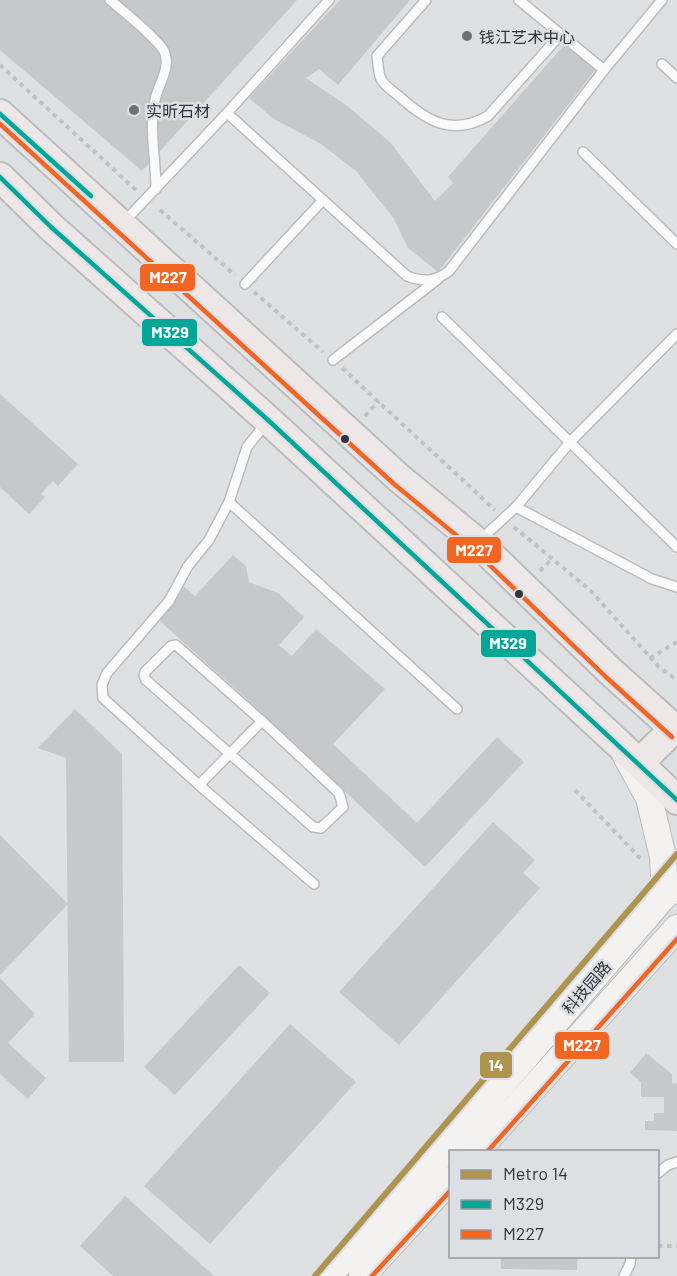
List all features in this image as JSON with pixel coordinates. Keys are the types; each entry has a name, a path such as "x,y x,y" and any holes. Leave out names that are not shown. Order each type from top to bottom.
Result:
{"main road":[{"path":"0,114 399,478 478,543 625,684 676,725 629,754"},
{"path":"0,177 51,227 268,420 677,800"},
{"path":"629,754 649,798 671,891"},
{"name":"科技园路","path":"328,1276 441,1155 671,891"},
{"name":"科技园路","path":"478,1150 677,928"},
{"path":"362,1276 449,1181"}],"lane":[{"path":"110,0 163,50 166,60 156,97 152,126 156,189"},
{"path":"122,225 329,0"},
{"path":"426,0 377,56 381,79 419,114 445,125 475,124 488,116 561,34"},
{"path":"519,0 604,70"},
{"path":"333,360 449,271 604,70 662,0"},
{"path":"662,64 677,78"},
{"path":"227,113 407,276 429,281 440,278"},
{"path":"583,152 677,244"},
{"path":"245,284 323,200"},
{"path":"442,317 677,547"},
{"path":"478,543 516,507 571,441 677,334"},
{"path":"268,420 247,447 229,502 209,540 188,566 169,601 107,673 102,685 103,698 314,884"},
{"path":"229,502 457,709"},
{"path":"516,507 652,579 677,587"},
{"path":"171,646 179,646 262,721 339,794 343,807 321,828 313,827 146,680 145,672 171,646"},
{"path":"200,785 262,721"},
{"path":"659,1172 677,1162"},
{"path":"624,1276 631,1258"}],"path":[{"path":"0,65 136,190"},
{"path":"160,210 333,360 504,518 590,590 659,668 677,680"},
{"path":"650,658 677,642"},
{"path":"575,790 649,867"},
{"path":"659,1246 677,1246"}],"building":[{"name":"实昕石材","path":"0,0 297,0 142,171 0,50"},
{"path":"340,0 410,0 338,85 319,69 306,78 346,105 390,142 435,201 453,183 448,177 565,44 596,69 438,272 408,248 394,219 356,171 321,144 274,119 249,98"},
{"path":"0,394 78,464 58,486 53,481 41,494 45,497 29,514 0,487"},
{"path":"233,555 246,566 249,582 278,593 304,617 279,645 292,656 316,629 385,689 333,744 417,823 497,737 524,762 425,867 250,702 152,614 180,583 195,596"},
{"path":"75,709 122,754 124,1062 69,1062 66,758 38,748"},
{"path":"493,822 535,860 523,873 540,888 399,1045 339,992"},
{"path":"0,835 68,904 0,975"},
{"path":"239,965 270,993 175,1095 144,1067"},
{"path":"0,978 35,1014 8,1043 46,1078 28,1099 0,1074"},
{"path":"290,1024 356,1082 210,1244 144,1186"},
{"path":"646,1053 672,1074 672,1084 677,1083 677,1131 645,1130 645,1121 654,1121 654,1113 664,1113 664,1097 641,1097 641,1082 630,1073"},
{"path":"125,1196 214,1276 113,1276 80,1246"},
{"path":"501,1258 578,1258 577,1270 501,1269"}],"metro line":[{"name":"14","path":"315,1276 677,854"}],"transit line":[{"name":"M329","path":"0,114 91,196"},
{"name":"M227","path":"0,124 394,484 473,549 672,737"},
{"name":"M329","path":"0,177 51,227 268,420 677,800"},
{"name":"M227","path":"489,1150 677,939"},
{"name":"M227","path":"372,1276 449,1192"}],"place":[{"name":"钱江艺术中心","path":"467,36"},
{"name":"实昕石材","path":"134,110"}]}
